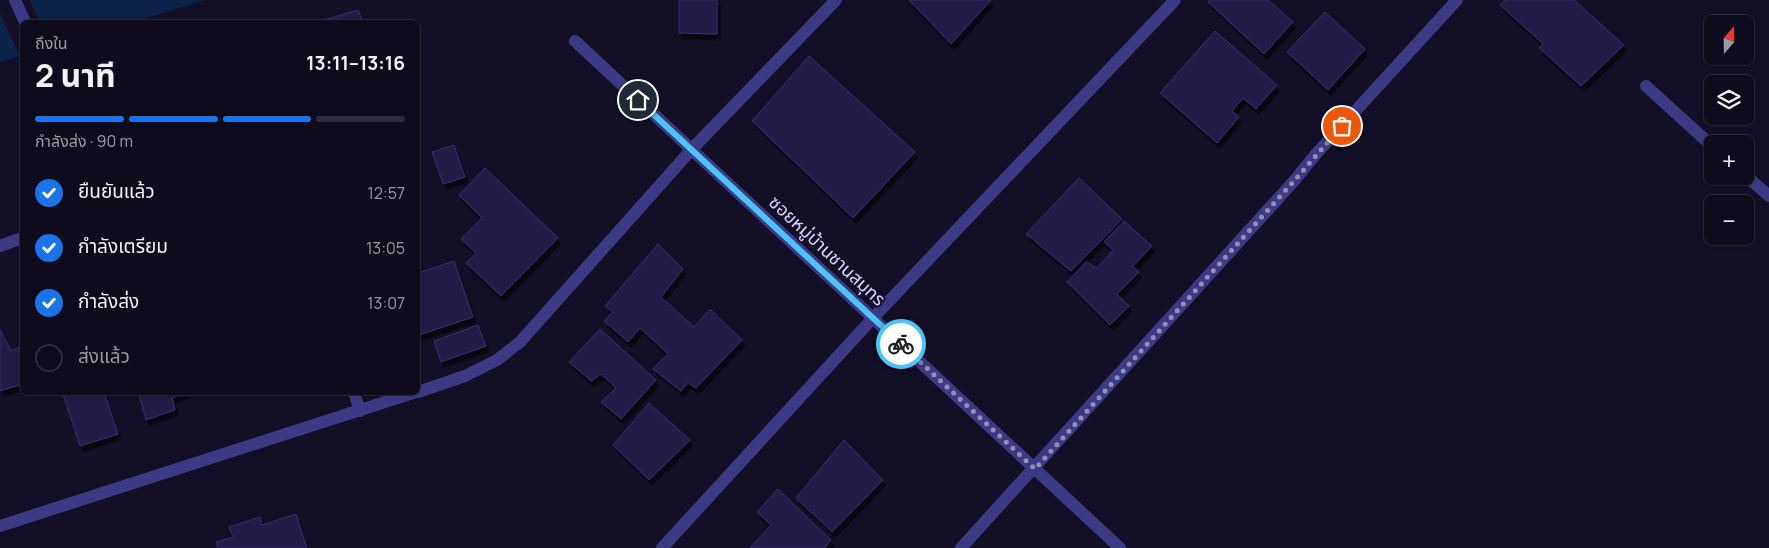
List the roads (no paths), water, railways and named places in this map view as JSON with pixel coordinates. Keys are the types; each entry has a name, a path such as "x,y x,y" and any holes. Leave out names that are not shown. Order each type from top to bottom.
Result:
{"street":[{"path":"14,0 24,20"},
{"path":"420,391 465,376 497,360 520,342 692,150 836,0"},
{"path":"662,548 873,318 1175,0"},
{"path":"961,548 1035,469 1294,181 1316,154 1457,0"},
{"name":"ซอยหมู่บ้านชานสมุทร","path":"575,41 1120,548"},
{"path":"1646,86 1704,139"},
{"path":"1754,183 1769,196"},
{"path":"0,246 20,239"},
{"path":"355,395 360,411"},
{"path":"0,526 408,395"}],"water":[{"path":"30,0 205,0 140,20 38,20"},
{"path":"0,13 20,56 0,62"}]}
